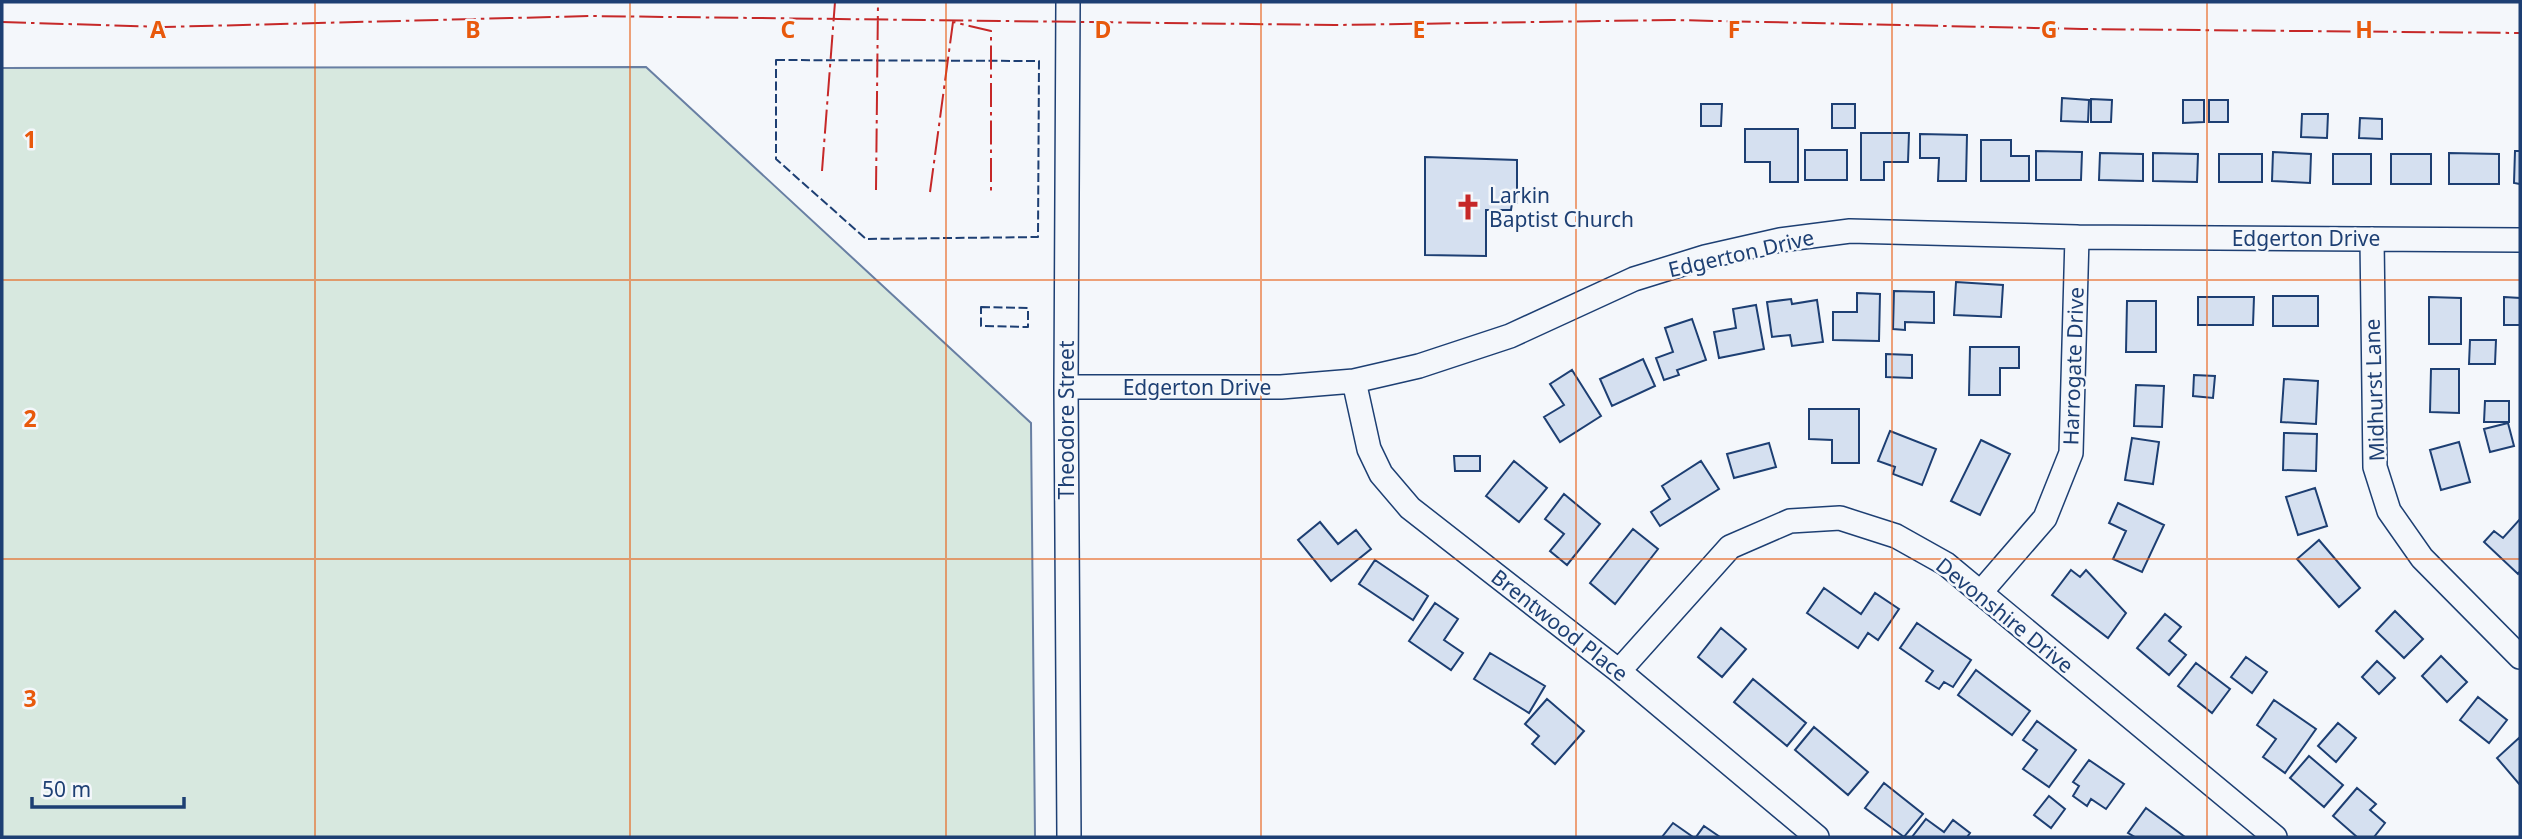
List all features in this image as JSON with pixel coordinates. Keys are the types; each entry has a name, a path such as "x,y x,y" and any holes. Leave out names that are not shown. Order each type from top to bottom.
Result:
{"street":[{"name":"Theodore Street","path":"1068,2 1066,387 1069,837"},
{"name":"Edgerton Drive","path":"1066,387 1281,387 1354,381 1419,366 1510,336 1634,279 1705,257 1780,240 1850,231 2077,237 2520,240"},
{"name":"Harrogate Drive","path":"1980,592 2045,518 2071,453 2077,237"},
{"name":"Midhurst Lane","path":"2372,239 2375,467 2389,511 2422,558 2520,657"},
{"name":"Brentwood Place","path":"1354,381 1368,449 1381,474 1410,508 1619,671 1817,837"},
{"name":"Devonshire Drive","path":"1619,671 1730,547 1790,521 1840,519 1896,536 1946,564 2275,837"}],"shaded area":[{"path":"646,67 1031,423 1035,837 2,837 2,68"}],"building":[{"path":"2062,98 2089,100 2088,122 2061,121"},
{"path":"2091,99 2112,100 2111,122 2091,122"},
{"path":"2183,100 2204,100 2204,122 2183,123"},
{"path":"2209,100 2228,100 2228,122 2209,122"},
{"path":"1701,104 1722,104 1721,126 1701,126"},
{"path":"1832,104 1855,104 1855,128 1832,128"},
{"path":"2302,114 2328,114 2327,138 2301,137"},
{"path":"2360,118 2382,119 2382,139 2359,138"},
{"path":"1745,129 1798,129 1798,182 1770,182 1770,162 1745,162"},
{"path":"1861,133 1909,133 1908,162 1884,162 1884,180 1861,180"},
{"path":"1920,134 1967,135 1966,181 1938,181 1939,158 1920,158"},
{"path":"1981,140 2011,140 2011,156 2029,156 2029,181 1981,181"},
{"path":"1805,150 1847,150 1847,180 1805,180"},
{"path":"2036,151 2082,152 2081,180 2036,180"},
{"path":"2515,151 2520,151 2520,184 2514,183"},
{"path":"2273,152 2311,154 2310,183 2272,181"},
{"path":"2100,153 2143,154 2143,181 2099,180"},
{"path":"2153,153 2198,154 2197,182 2153,181"},
{"path":"2449,153 2499,154 2499,184 2449,184"},
{"path":"2219,154 2262,154 2262,182 2219,182"},
{"path":"2333,154 2371,154 2371,184 2333,184"},
{"path":"2391,154 2431,154 2431,184 2391,184"},
{"name":"Larkin Baptist Church","path":"1425,157 1517,160 1517,203 1512,203 1511,210 1486,210 1486,256 1425,255"},
{"path":"1956,282 2003,285 2001,317 1954,315"},
{"path":"1894,291 1934,292 1934,323 1905,322 1905,330 1893,329"},
{"path":"1857,293 1880,294 1879,341 1833,340 1833,312 1857,312"},
{"path":"2273,296 2318,296 2318,326 2273,326"},
{"path":"2198,297 2254,297 2253,325 2198,325"},
{"path":"2429,297 2461,298 2461,344 2429,344"},
{"path":"2504,297 2520,298 2520,325 2504,325"},
{"path":"1791,299 1792,304 1817,300 1823,342 1792,346 1790,335 1772,337 1767,302"},
{"path":"2127,301 2156,301 2156,352 2126,352"},
{"path":"1756,305 1764,349 1719,358 1714,332 1736,328 1733,309"},
{"path":"1692,319 1706,360 1677,370 1679,375 1664,380 1656,358 1673,352 1665,328"},
{"path":"2470,340 2496,340 2495,364 2469,364"},
{"path":"1970,347 2019,347 2019,368 2000,368 2000,395 1969,395"},
{"path":"1886,354 1912,355 1912,378 1886,377"},
{"path":"1643,359 1655,386 1612,406 1600,379"},
{"path":"2431,369 2459,369 2459,413 2430,412"},
{"path":"1572,370 1601,416 1560,442 1544,417 1564,405 1550,384"},
{"path":"2194,375 2215,376 2213,398 2193,396"},
{"path":"2284,379 2318,381 2316,424 2281,422"},
{"path":"2136,385 2164,386 2162,427 2134,426"},
{"path":"2485,401 2509,401 2509,422 2484,422"},
{"path":"1809,409 1859,409 1859,463 1832,463 1832,440 1809,439"},
{"path":"2508,423 2514,446 2490,452 2484,429"},
{"path":"1890,431 1936,449 1922,485 1893,474 1895,467 1878,461"},
{"path":"2284,433 2317,434 2316,471 2283,470"},
{"path":"2132,438 2159,442 2153,484 2125,480"},
{"path":"1981,440 2010,454 1980,515 1951,501"},
{"path":"2459,442 2470,482 2441,490 2430,450"},
{"path":"1769,443 1776,467 1734,478 1727,454"},
{"path":"1454,456 1480,456 1480,471 1455,471"},
{"path":"1514,461 1547,488 1519,522 1486,496"},
{"path":"1701,461 1719,489 1660,526 1651,512 1670,499 1662,486"},
{"path":"2315,488 2327,526 2298,535 2286,497"},
{"path":"1564,494 1600,524 1567,565 1550,551 1564,534 1545,519"},
{"path":"2118,503 2164,525 2142,572 2113,559 2126,531 2109,523"},
{"path":"2520,519 2518,574 2484,542 2494,531 2503,538"},
{"path":"1320,522 1338,544 1356,530 1371,549 1331,581 1298,540"},
{"path":"1633,529 1658,549 1615,604 1590,583"},
{"path":"2319,540 2360,588 2339,607 2297,559"},
{"path":"1375,560 1428,596 1413,620 1359,584"},
{"path":"2071,570 2080,577 2086,570 2126,613 2108,638 2052,595"},
{"path":"1824,588 1861,614 1875,593 1899,609 1878,640 1868,633 1858,648 1807,613"},
{"path":"1435,603 1458,619 1444,640 1463,653 1451,670 1409,641"},
{"path":"2395,611 2423,639 2404,658 2376,631"},
{"path":"2165,614 2181,627 2169,641 2186,655 2169,675 2137,648"},
{"path":"1917,623 1971,660 1953,687 1944,682 1939,689 1926,681 1933,671 1900,648"},
{"path":"1721,628 1746,649 1722,677 1698,657"},
{"path":"1490,653 1545,686 1529,713 1474,679"},
{"path":"2441,656 2467,682 2447,702 2422,676"},
{"path":"2246,657 2267,672 2252,693 2231,677"},
{"path":"2377,661 2395,678 2379,694 2362,677"},
{"path":"2196,663 2230,689 2212,713 2178,686"},
{"path":"1976,670 2030,711 2012,735 1958,695"},
{"path":"1753,679 1806,723 1787,746 1734,702"},
{"path":"2478,697 2507,720 2489,743 2460,720"},
{"path":"1547,699 1584,731 1555,764 1532,744 1539,736 1525,724"},
{"path":"2274,700 2316,729 2285,773 2263,757 2276,739 2257,725"},
{"path":"2037,721 2076,750 2049,787 2023,769 2037,750 2023,740"},
{"path":"2338,723 2356,738 2336,762 2318,746"},
{"path":"1814,727 1868,772 1848,795 1795,750"},
{"path":"2520,737 2520,785 2497,758"},
{"path":"2309,756 2343,785 2324,807 2290,778"},
{"path":"2089,760 2124,784 2106,809 2091,799 2087,806 2073,796 2079,786 2073,782"},
{"path":"1884,783 1923,814 1904,837 1865,808"},
{"path":"2357,788 2376,804 2370,810 2385,823 2374,837 2357,837 2333,816"},
{"path":"2049,796 2065,809 2051,828 2034,815"},
{"path":"2146,808 2185,837 2135,837 2128,833"},
{"path":"1926,819 1944,832 1953,820 1970,833 1967,837 1912,837"},
{"path":"1673,823 1693,837 1662,837"},
{"path":"1704,826 1720,837 1696,837"}],"fence":[{"path":"776,60 1039,61 1038,237 866,239 776,159 776,60"},
{"path":"981,307 1028,308 1028,327 981,326 981,307"}],"power":[{"path":"822,171 835,2"},
{"path":"876,190 878,2"},
{"path":"2,22 164,27 590,16 1335,25 1673,20 2082,29 2520,33"},
{"path":"930,192 953,22 991,31 991,191"}],"place":[{"name":"Larkin Baptist Church","path":"1468,207"}]}
